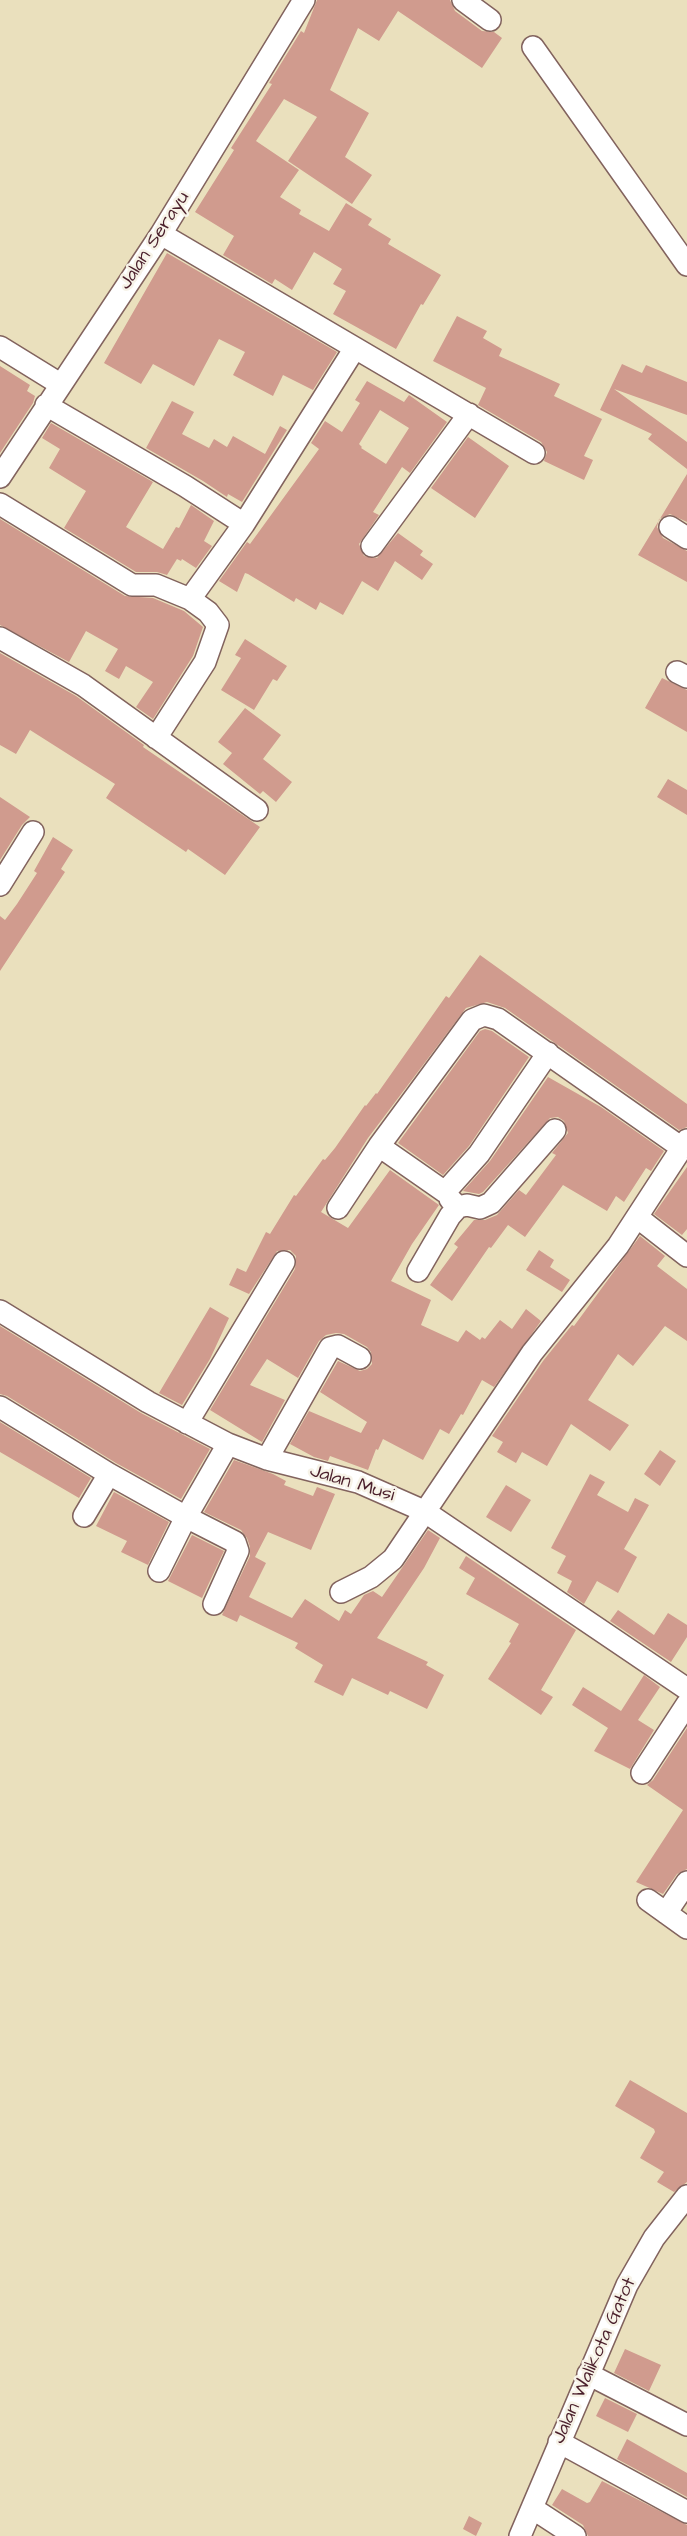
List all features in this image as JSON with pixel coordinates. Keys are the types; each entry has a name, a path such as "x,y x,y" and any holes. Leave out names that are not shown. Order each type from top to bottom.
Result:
{"street":[{"name":"Jalan Serayu","path":"0,477 7,450 46,405 161,234 304,0"},
{"path":"463,0 490,20"},
{"path":"533,47 687,265"},
{"path":"161,234 534,453"},
{"path":"0,347 60,384"},
{"path":"190,599 244,524 355,348"},
{"path":"46,405 185,486 244,524"},
{"path":"372,546 469,414"},
{"path":"0,504 132,585 156,585 190,599 208,612 218,625 205,662 156,738"},
{"path":"0,638 83,685 257,810"},
{"path":"0,886 33,832"},
{"path":"338,1208 379,1146 472,1020 484,1015 498,1019 684,1144 618,1247 533,1353 393,1559 371,1577 341,1592"},
{"path":"418,1271 450,1216 451,1200 548,1053"},
{"path":"379,1146 451,1200 480,1208 491,1202 555,1130"},
{"path":"637,1217 687,1256"},
{"path":"187,1423 284,1262"},
{"name":"Jalan Musi","path":"0,1311 148,1402 228,1444 267,1459 358,1482 424,1511 687,1689"},
{"path":"267,1459 330,1348 338,1346 360,1358"},
{"path":"0,1406 109,1474 235,1542 238,1546 214,1604"},
{"path":"159,1571 228,1444"},
{"path":"84,1516 109,1474"},
{"path":"642,1773 687,1704"},
{"path":"666,1913 687,1882"},
{"path":"648,1900 687,1928"},
{"name":"Jalan Walikota Gatot","path":"520,2536 627,2285 654,2238 687,2196"},
{"path":"588,2374 687,2425"},
{"path":"559,2442 687,2512"},
{"path":"532,2508 575,2536"}],"building":[{"path":"317,0 450,0 455,11 482,31 494,32 502,38 482,68 398,11 379,41 358,28 330,90 369,113 345,157 372,175 352,204 288,161 317,117 284,99 256,141 299,170 280,197 301,210 299,214 329,231 346,203 372,219 368,225 391,239 388,244 441,275 396,349 333,314 346,291 333,284 342,269 314,252 292,290 275,279 272,284 223,255 234,236 195,212 234,150 231,148 272,84 269,83 301,31 304,33"},
{"path":"167,253 337,352 313,390 283,375 273,396 233,375 245,352 219,339 194,386 153,364 141,384 104,363"},
{"path":"457,316 487,331 483,338 502,349 499,356 560,384 554,396 602,419 584,456 593,460 584,480 544,461 547,452 541,442 478,405 486,388 433,361"},
{"path":"622,364 642,373 646,365 687,382 687,415 614,389 687,442 687,469 648,439 652,434 600,410"},
{"path":"0,366 30,385 27,391 35,396 0,453"},
{"path":"367,381 404,402 409,395 447,422 410,473 402,467 373,512 379,515 359,544 364,556 377,558 398,533 423,551 420,555 433,564 422,580 395,561 378,591 362,581 343,615 320,602 316,610 296,598 294,602 245,573 237,592 219,581 247,542 250,544 319,449 311,443 325,421 342,432 360,403 355,400","holes":["380,410 409,428 386,464 359,444"]},
{"path":"172,401 194,412 182,434 209,448 214,439 227,447 233,436 265,454 280,426 287,430 242,502 228,494 227,497 146,448"},
{"path":"51,423 153,482 126,527 163,549 176,527 179,528 191,505 214,521 204,541 212,546 196,568 182,559 177,559 167,575 136,572 64,528 86,491 49,468 60,449 42,438"},
{"path":"468,437 509,466 475,518 431,488"},
{"path":"687,474 687,522 670,514 660,519"},
{"path":"0,519 125,596 153,598 184,611 203,627 193,656 153,719 136,707 153,682 126,666 119,679 105,671 118,649 86,631 69,662 0,625"},
{"path":"658,521 657,527 663,538 687,551 687,582 638,555"},
{"path":"245,639 287,666 277,681 273,679 254,710 221,690 241,658 235,655"},
{"path":"0,653 76,696 144,745 143,747 260,827 225,875 106,798 115,784 30,730 16,754 0,745"},
{"path":"662,678 687,690 687,732 645,708"},
{"path":"245,708 281,735 263,759 292,782 276,802 263,791 260,794 223,764 232,753 218,742"},
{"path":"668,779 687,790 687,815 657,797"},
{"path":"0,797 30,817 0,860"},
{"path":"53,837 73,850 61,869 65,872 0,971 0,916 5,920 17,904 37,873 34,871"},
{"path":"480,955 687,1104 687,1127 679,1130 505,1008 487,1002 466,1008 368,1138 321,1212 348,1228 390,1170 439,1205 391,1281 431,1300 421,1325 458,1342 466,1330 480,1340 482,1337 485,1339 500,1320 512,1329 526,1309 541,1321 494,1387 482,1380 449,1434 440,1429 423,1460 383,1439 368,1470 330,1456 328,1461 314,1457 290,1444 309,1411 361,1433 367,1422 320,1392 338,1361 360,1371 372,1364 371,1352 367,1347 344,1334 336,1333 326,1335 319,1341 298,1378 267,1359 250,1385 285,1400 262,1442 210,1410 295,1269 296,1256 290,1250 277,1251 249,1294 229,1285 237,1268 246,1272 266,1232 270,1234 294,1195 296,1196 323,1159 335,1148 365,1105 377,1094 446,996 449,998"},
{"path":"485,1029 529,1057 469,1146 443,1175 398,1143 480,1031"},
{"path":"548,1077 601,1107 664,1151 651,1171 646,1168 624,1202 616,1196 607,1211 563,1185 525,1237 508,1225 491,1248 489,1247 452,1301 430,1285 458,1247 454,1244 474,1220 485,1220 497,1215 519,1190 526,1195 556,1155 552,1153 568,1133 564,1121 558,1117 550,1118 483,1192 479,1194 463,1191 490,1161"},
{"path":"687,1167 687,1229 682,1235 654,1214"},
{"path":"640,1236 665,1256 657,1266 687,1289 687,1341 665,1326 633,1366 618,1354 588,1400 629,1425 610,1451 571,1424 547,1466 522,1452 516,1463 497,1452 503,1442 492,1436 543,1361 572,1325 574,1326"},
{"path":"539,1250 554,1260 550,1267 570,1280 562,1292 526,1270"},
{"path":"210,1307 229,1318 210,1359 182,1405 159,1393"},
{"path":"0,1326 141,1413 210,1449 181,1499 0,1394"},
{"path":"0,1422 91,1478 79,1498 0,1452"},
{"path":"660,1450 676,1461 660,1486 644,1474"},
{"path":"234,1460 273,1474 286,1481 284,1485 313,1496 317,1487 335,1494 311,1550 268,1532 255,1557 266,1563 249,1597 292,1618 305,1599 339,1621 345,1610 351,1614 364,1595 373,1591 382,1597 428,1530 440,1538 424,1568 377,1638 428,1662 426,1665 444,1675 427,1709 390,1691 388,1695 352,1678 343,1696 314,1682 323,1665 295,1648 298,1643 240,1615 237,1622 222,1615 250,1556 250,1547 241,1530 204,1512"},
{"path":"590,1474 605,1482 597,1495 628,1512 635,1498 649,1505 624,1549 637,1557 618,1593 597,1581 584,1604 567,1592 572,1581 557,1573 566,1556 551,1548"},
{"path":"506,1485 531,1500 511,1532 486,1517"},
{"path":"114,1492 169,1522 148,1565 121,1552 127,1541 96,1526"},
{"path":"192,1535 224,1551 202,1598 168,1581"},
{"path":"466,1556 576,1630 541,1690 553,1697 541,1715 488,1679 511,1643 509,1642 519,1624 466,1594 475,1578 459,1568"},
{"path":"618,1610 654,1635 668,1613 687,1625 687,1637 671,1662 610,1621"},
{"path":"644,1675 660,1687 638,1720 654,1730 630,1769 594,1751 608,1728 572,1705 583,1687 621,1711"},
{"path":"687,1728 687,1869 677,1874 663,1894 636,1882 683,1810 647,1785"},
{"path":"630,2080 687,2113 687,2182 674,2192 657,2182 664,2172 640,2158 655,2132 654,2129 615,2106"},
{"path":"625,2349 661,2365 649,2391 614,2373"},
{"path":"605,2398 637,2414 628,2432 596,2416"},
{"path":"627,2439 687,2473 687,2497 617,2459"},
{"path":"602,2481 687,2525 687,2536 588,2536 583,2525 552,2505 562,2489 587,2503 590,2502"},
{"path":"469,2516 482,2523 476,2536 463,2529"}]}
